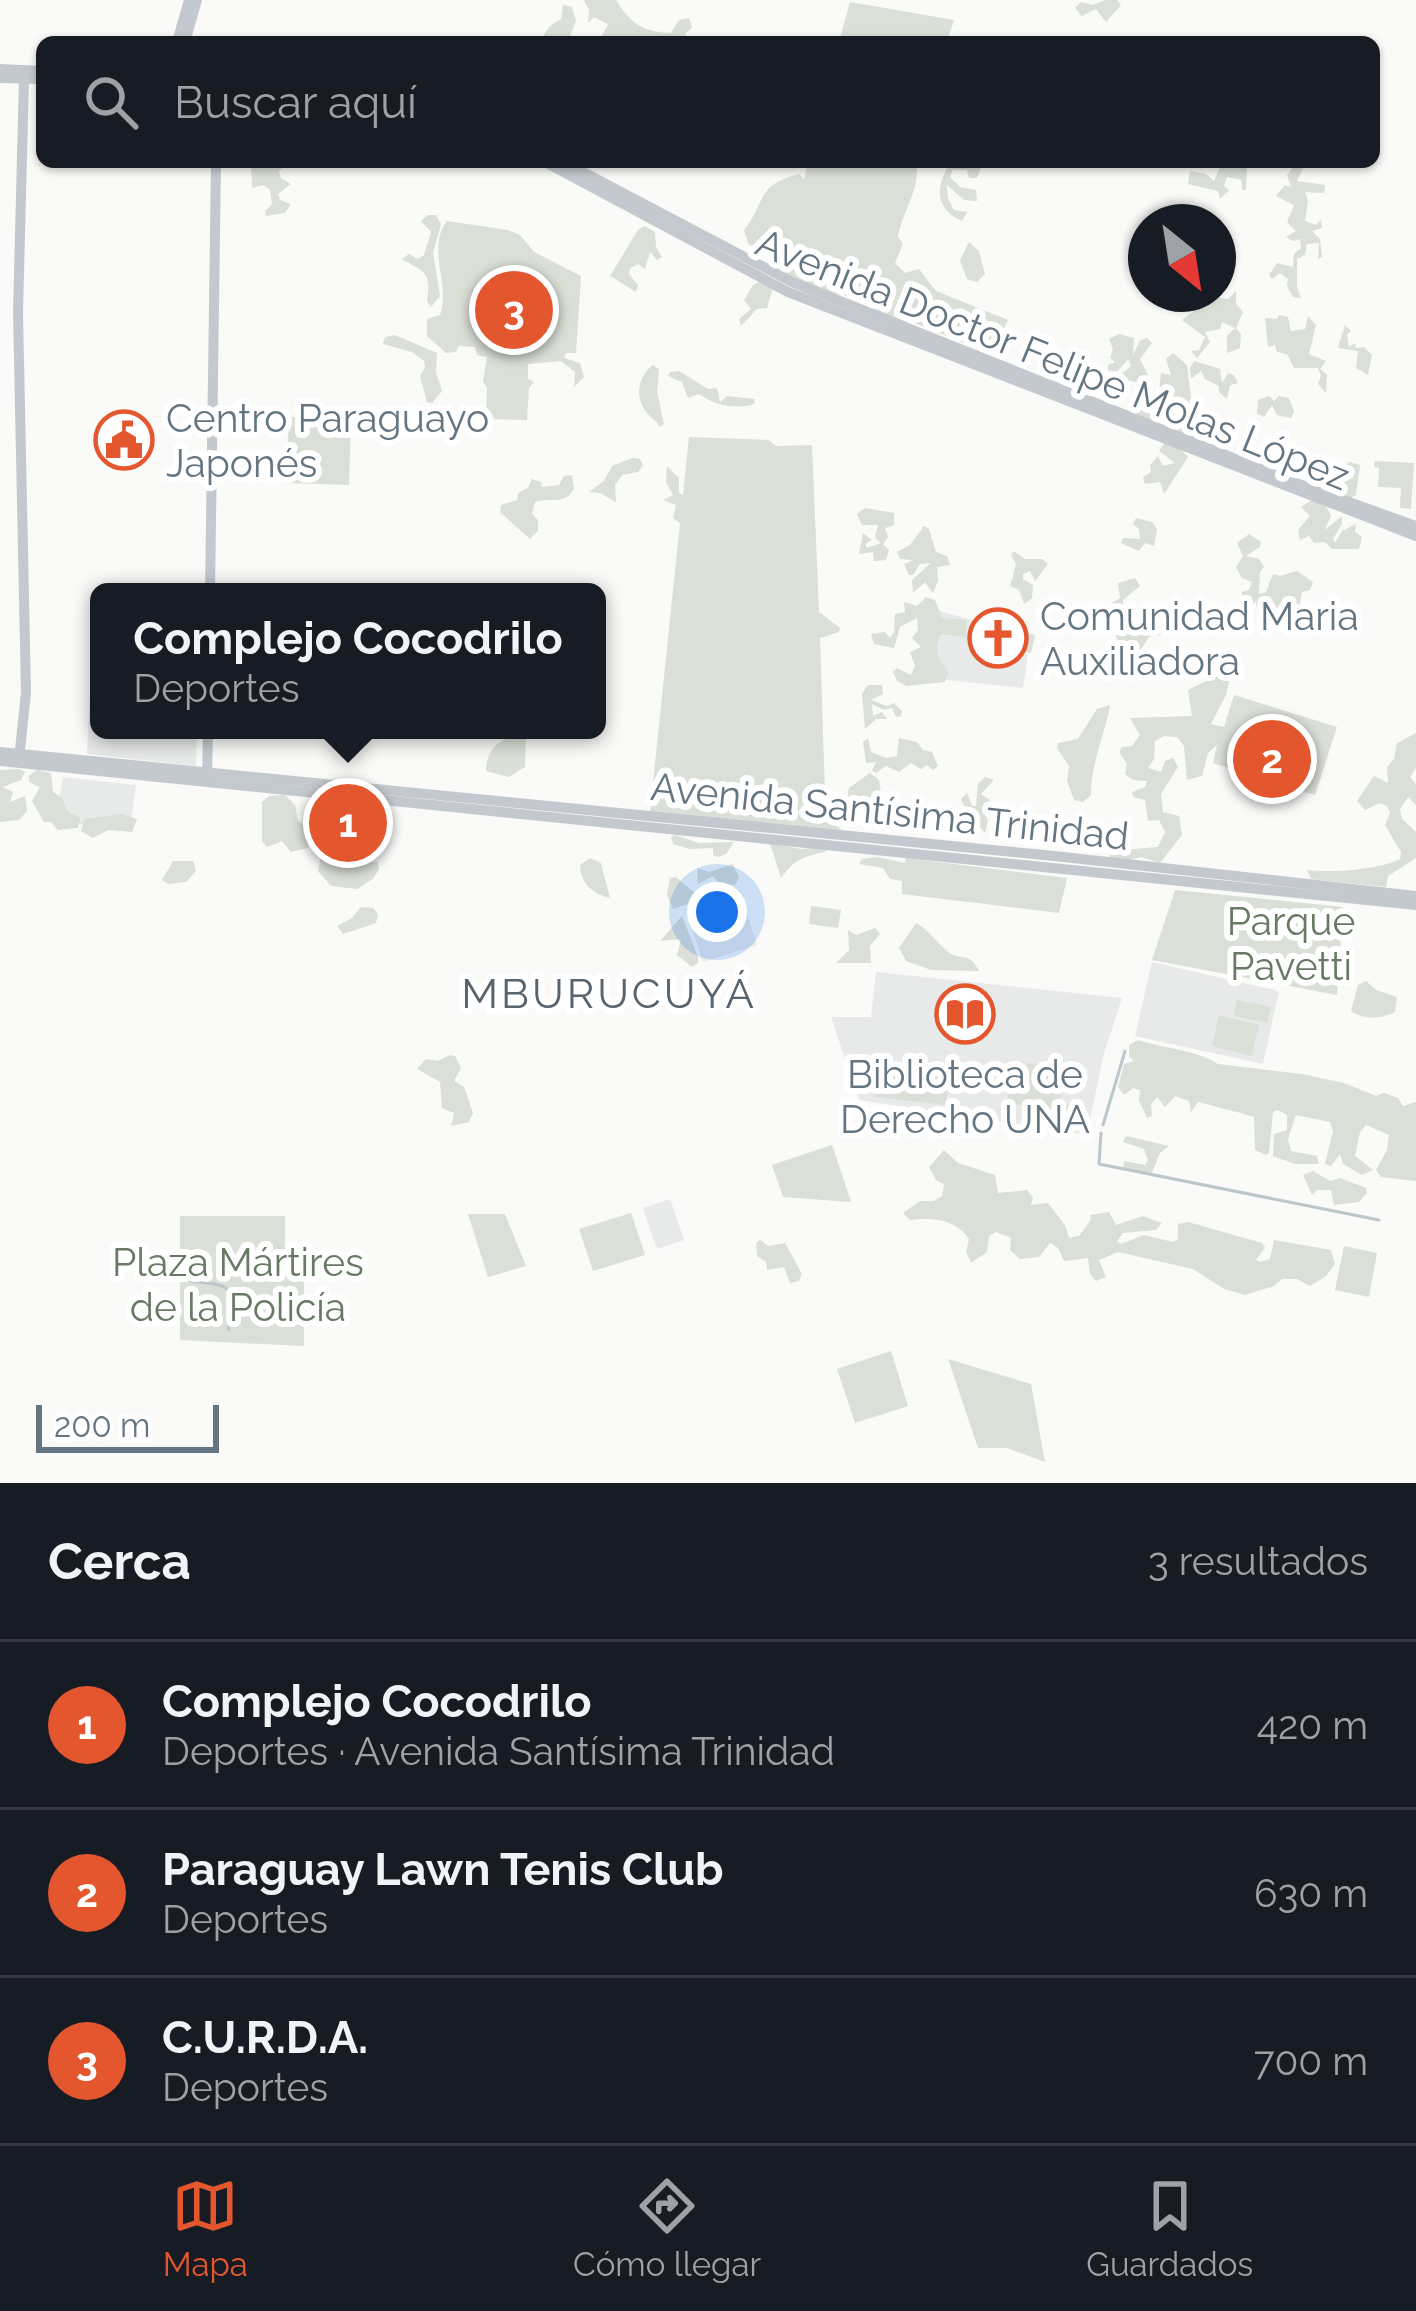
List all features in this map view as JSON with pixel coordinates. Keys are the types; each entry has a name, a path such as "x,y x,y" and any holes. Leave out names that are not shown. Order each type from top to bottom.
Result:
{"main road":[{"path":"183,36 193,0"},
{"path":"0,73 36,75"},
{"path":"0,73 24,79 36,76"},
{"path":"19,758 26,693 19,312 24,79"},
{"path":"210,583 216,168"},
{"name":"Avenida Doctor Felipe Molas López","path":"556,168 788,292 1416,536"},
{"name":"Avenida Doctor Felipe Molas López","path":"575,168 792,282 1416,526"},
{"path":"207,778 208,739"},
{"name":"Avenida Santísima Trinidad","path":"0,752 19,758 277,785 1054,856 1416,901"},
{"name":"Avenida Santísima Trinidad","path":"0,761 19,758"}],"shaded area":[{"path":"929,608 988,624 985,647 1028,654 1023,688 929,678"},
{"path":"90,693 90,739 197,739 196,766 87,754"},
{"path":"63,777 136,785 130,829 55,822"},
{"path":"741,895 757,945 703,962 687,912"},
{"path":"1152,962 1279,991 1263,1064 1135,1036"},
{"path":"876,972 1122,998 1103,1057 1087,1135 859,1100 831,1017 871,1017"},
{"path":"670,1199 684,1240 657,1249 643,1208"}],"green space":[{"path":"584,0 616,0 632,20 652,31 671,33 679,20 689,18 692,28 686,36 602,36 608,24 594,17 588,23"},
{"path":"1106,0 1121,5 1106,22 1096,9 1082,16 1075,8 1081,2 1093,5"},
{"path":"850,2 954,20 949,36 841,36"},
{"path":"563,5 572,7 576,21 570,36 543,36 550,26 561,19"},
{"path":"251,168 283,168 281,178 291,184 278,194 291,204 285,213 266,216 272,204 270,190 263,185 252,188"},
{"path":"807,168 917,168 895,263 905,273 919,269 936,291 1008,320 991,354 910,321 897,325 936,344 796,290 872,312 872,306 843,294 831,296 770,268 768,253 779,236 770,234 767,244 758,249 748,244 744,230 768,189 799,174 804,179"},
{"path":"947,168 981,168 977,178 969,178 967,170 953,170 950,177 960,187 976,190 977,201 964,200 947,185 954,210 967,212 962,221 942,203"},
{"path":"1219,168 1247,168 1246,190 1241,180 1227,177 1224,186 1229,190 1220,199 1218,191 1188,184 1190,171 1214,181"},
{"path":"1292,168 1303,168 1297,181 1325,185 1324,193 1305,192 1305,221 1316,225 1321,220 1322,228 1312,231 1320,239 1322,257 1318,259 1319,243 1307,244 1305,255 1297,259 1301,298 1293,297 1288,279 1280,273 1272,279 1269,275 1277,263 1293,267 1294,254 1301,248 1300,239 1286,237 1296,231 1287,222 1294,205 1276,196 1285,185 1291,187 1287,175"},
{"path":"436,215 441,224 433,253 440,296 431,307 427,277 402,259 409,254 418,259 424,255 431,232 421,221"},
{"path":"447,221 508,230 520,235 534,252 581,276 576,353 566,353 564,358 580,363 584,377 574,387 575,372 561,361 528,364 528,379 534,382 529,388 527,420 486,419 483,381 487,357 477,355 475,347 459,346 456,352 446,353 427,336 427,319 440,315 443,303 438,255"},
{"path":"645,226 655,232 662,257 657,260 650,252 645,269 638,264 630,268 638,285 636,292 610,276"},
{"path":"969,242 979,251 985,274 977,282 967,279 960,261"},
{"path":"765,279 773,287 767,308 757,309 741,326 739,319 751,309 744,300 753,285"},
{"path":"1236,304 1243,312 1236,328 1241,334 1240,348 1227,353 1227,336 1235,328 1222,322 1220,329 1205,332 1210,342 1197,358 1191,351 1199,350 1205,337 1182,320 1192,312 1236,312"},
{"path":"1308,316 1316,325 1309,354 1326,361 1320,369 1327,375 1326,393 1318,384 1318,368 1294,368 1287,354 1277,352 1275,345 1268,347 1265,318 1288,317 1291,331 1305,329"},
{"path":"1345,325 1351,331 1349,347 1355,343 1372,355 1368,375 1356,368 1358,351 1338,348"},
{"path":"1119,334 1134,338 1133,355 1140,340 1147,338 1152,343 1140,359 1148,375 1138,383 1118,377 1131,366 1128,359 1116,373 1108,370 1115,362 1110,358 1109,339"},
{"path":"395,335 437,353 442,391 432,403 427,402 420,376 424,361 412,352 383,344 385,337"},
{"path":"1173,353 1187,365 1192,407 1209,416 1208,437 1199,442 1181,435 1178,430 1185,418 1178,410 1151,421 1132,415 1139,400 1149,406 1158,403 1161,373 1171,375 1166,359"},
{"path":"1194,361 1220,369 1222,383 1228,373 1234,375 1238,383 1230,385 1227,399 1201,371 1191,379"},
{"path":"653,365 659,369 657,392 664,424 660,427 643,407 639,394 644,375"},
{"path":"679,371 708,389 717,388 720,402 727,396 755,399 754,404 725,405 699,394 688,398 682,382 668,376"},
{"path":"1269,396 1274,401 1279,396 1289,398 1294,411 1291,418 1277,415 1272,405 1264,417 1257,414 1258,400"},
{"path":"289,417 351,419 349,485 286,483"},
{"path":"689,437 812,445 819,612 840,628 820,638 825,794 841,801 833,823 843,831 650,812 680,523 673,518 676,505 663,500 673,495 666,482 667,466 679,478 683,495"},
{"path":"1166,441 1188,457 1164,494 1160,482 1145,484 1143,477 1151,472 1150,465 1158,456 1163,466 1175,463 1159,451"},
{"path":"632,458 643,465 638,472 622,475 615,485 616,502 589,492 604,481 612,466"},
{"path":"1375,461 1414,463 1411,509 1400,508 1401,488 1378,487"},
{"path":"1350,462 1360,465 1356,495 1351,498 1324,485 1327,465 1342,467"},
{"path":"572,475 574,488 566,497 535,502 532,514 538,520 538,531 530,539 500,512 501,505 517,500 532,479 542,487 559,485 564,476"},
{"path":"1312,500 1323,502 1331,515 1325,530 1342,516 1335,543 1342,531 1356,524 1355,532 1362,537 1359,549 1332,549 1325,542 1314,543 1309,536 1300,540 1298,530 1310,516 1301,507"},
{"path":"865,508 894,513 894,525 885,528 886,560 874,561 873,552 859,554 863,533 872,540 865,544 867,548 881,543 875,538 878,525 862,525 857,514"},
{"path":"1136,518 1152,522 1157,529 1154,546 1145,543 1139,551 1121,543 1123,538 1140,539 1133,524"},
{"path":"924,526 936,552 947,556 950,565 937,567 933,593 925,582 913,593 912,580 931,563 920,564 909,575 904,564 913,560 900,559 897,552 910,545"},
{"path":"1249,534 1261,542 1246,556 1259,559 1264,567 1259,594 1266,592 1273,574 1297,571 1313,582 1310,590 1302,592 1299,609 1284,613 1287,624 1279,630 1258,615 1256,601 1246,611 1240,607 1242,592 1252,582 1242,578 1236,567 1243,556 1237,543"},
{"path":"1014,551 1048,564 1035,581 1030,571 1023,574 1033,585 1032,598 1024,604 1019,590 1010,586"},
{"path":"1135,578 1140,586 1123,600 1130,613 1126,622 1139,630 1148,621 1161,635 1149,637 1138,654 1120,647 1116,636 1123,623 1108,618 1114,611 1112,603 1120,598 1118,583"},
{"path":"926,597 935,600 942,618 967,620 966,637 941,634 938,640 939,659 948,672 945,682 906,686 893,672 897,668 911,675 915,666 910,652 921,647 912,638 918,630 917,618 900,627 894,648 874,644 871,634 885,632 890,638 895,614 905,612 904,602 917,606"},
{"path":"992,626 1035,635 1031,653 988,643"},
{"path":"1228,648 1235,654 1226,695 1211,724 1224,727 1234,695 1337,727 1315,795 1213,763 1217,745 1208,753 1202,776 1187,780 1184,746 1177,737 1164,736 1155,741 1148,768 1161,772 1165,761 1173,758 1178,767 1161,794 1163,812 1179,816 1182,835 1160,863 1141,857 1109,865 1110,851 1158,847 1165,832 1159,820 1148,821 1145,800 1133,797 1132,792 1145,787 1147,781 1125,774 1127,764 1119,752 1140,735 1130,718 1192,716 1188,690 1210,679 1213,664 1200,657"},
{"path":"868,685 882,685 883,694 871,700 887,706 894,703 901,716 896,717 892,708 872,704 873,716 882,712 887,719 876,719 865,729 862,694"},
{"path":"1110,705 1091,795 1083,802 1074,800 1067,781 1069,766 1058,743 1078,739 1097,709"},
{"path":"1416,733 1416,768 1410,777 1416,784 1416,805 1408,797 1400,809 1402,819 1416,832 1416,858 1388,876 1386,887 1311,879 1307,870 1354,870 1400,859 1401,852 1385,825 1390,813 1387,806 1380,803 1365,810 1357,801 1374,776 1388,783 1387,767 1397,743"},
{"path":"868,738 871,752 886,758 897,756 899,738 917,742 932,752 938,766 921,769 911,763 899,772 886,766 876,773 872,770 876,762 866,763 863,742"},
{"path":"526,739 525,767 509,777 486,771 497,744"},
{"path":"0,770 25,772 21,780 3,787 13,792 10,802 25,796 27,811 19,820 0,822"},
{"path":"37,770 51,773 53,792 62,798 67,811 80,818 78,828 58,830 44,822 32,801 40,787 29,782"},
{"path":"870,773 879,780 881,793 865,804 857,825 846,804 849,788"},
{"path":"985,777 994,780 981,794 990,800 983,810 988,821 985,833 977,815 967,812 961,799 967,793 976,806 978,784"},
{"path":"285,795 295,805 298,821 310,828 308,848 291,852 282,841 267,847 262,841 262,802 269,796"},
{"path":"122,814 137,819 132,832 108,830 93,838 81,831 85,819"},
{"path":"675,835 699,843 734,842 718,857 713,848 673,844"},
{"path":"343,840 354,862 378,862 373,879 357,889 331,886 318,871 323,849"},
{"path":"770,843 827,851 800,860 781,878"},
{"path":"877,857 1067,878 1059,913 902,894 902,881 890,879 883,868 859,864"},
{"path":"590,858 601,863 610,898 585,883 580,865"},
{"path":"173,861 193,861 196,871 186,882 168,884 162,880"},
{"path":"733,864 739,878 735,885 720,884 713,876 698,884 697,868 709,872"},
{"path":"676,877 696,894 688,904 673,909 667,895 670,878"},
{"name":"Parque Pavetti","path":"1175,890 1343,907 1337,995 1152,960"},
{"path":"811,906 841,910 838,928 809,924"},
{"path":"361,907 373,908 378,914 376,923 343,934 337,926"},
{"path":"682,916 698,957 692,967 677,955 681,939 660,941"},
{"path":"916,923 951,954 971,960 979,971 931,970 906,961 899,948"},
{"path":"875,928 880,934 870,946 871,963 836,963 849,950 848,930 856,935"},
{"path":"1366,981 1397,997 1395,1012 1373,1017 1351,1011 1358,985"},
{"path":"1237,1000 1271,1007 1267,1023 1234,1016"},
{"path":"1219,1015 1259,1025 1252,1056 1212,1046"},
{"path":"1138,1040 1218,1064 1344,1083 1376,1096 1384,1093 1398,1098 1403,1106 1416,1102 1416,1181 1381,1177 1376,1170 1389,1135 1366,1125 1355,1156 1373,1170 1362,1175 1343,1164 1340,1154 1331,1166 1325,1164 1333,1131 1330,1122 1296,1115 1288,1139 1291,1151 1317,1156 1319,1164 1295,1164 1273,1156 1274,1134 1287,1130 1287,1115 1278,1110 1273,1112 1266,1155 1255,1150 1254,1117 1198,1102 1191,1112 1189,1101 1175,1096 1165,1107 1157,1097 1151,1104 1152,1116 1147,1118 1140,1090 1133,1088 1124,1095 1118,1087 1124,1064 1134,1061 1129,1045"},
{"path":"450,1055 461,1068 454,1081 464,1087 473,1113 469,1122 451,1126 454,1113 442,1108 440,1082 417,1069 426,1059 438,1061"},
{"path":"879,1062 950,1070 946,1105 875,1097"},
{"path":"1022,1063 1063,1067 1060,1104 1078,1106 1078,1113 1007,1103 1009,1090 1019,1090 1016,1073"},
{"path":"1126,1136 1169,1146 1160,1153 1151,1175 1123,1170 1124,1161 1145,1165 1148,1160 1144,1149 1123,1142"},
{"path":"832,1145 851,1202 783,1197 772,1165"},
{"path":"944,1150 958,1163 995,1175 998,1193 1027,1190 1033,1197 1031,1205 1048,1203 1069,1238 1079,1236 1090,1215 1109,1212 1116,1225 1143,1216 1162,1223 1156,1230 1123,1233 1117,1241 1121,1244 1144,1235 1173,1242 1178,1239 1178,1224 1188,1222 1262,1243 1265,1247 1256,1260 1260,1262 1270,1259 1274,1240 1331,1250 1335,1264 1310,1286 1297,1279 1282,1279 1245,1295 1224,1289 1193,1269 1118,1252 1099,1260 1106,1277 1096,1281 1088,1258 1064,1261 1050,1243 1039,1257 1020,1259 1010,1250 1011,1238 996,1232 989,1236 987,1252 971,1263 966,1251 969,1239 957,1227 935,1219 910,1220 903,1213 920,1201 942,1196 944,1184 929,1167"},
{"path":"1313,1171 1330,1181 1340,1178 1366,1188 1367,1193 1359,1202 1334,1205 1331,1190 1312,1195 1303,1175"},
{"path":"631,1213 645,1255 593,1271 579,1229"},
{"path":"468,1214 505,1214 526,1266 488,1277"},
{"name":"Plaza Mártires de la Policía","path":"180,1216 285,1216 285,1248 304,1250 304,1346 180,1340"},
{"path":"760,1240 768,1246 785,1243 802,1274 799,1281 790,1283 784,1267 767,1270 766,1262 757,1256"},
{"path":"1344,1246 1377,1253 1369,1297 1335,1290"},
{"path":"891,1351 908,1406 855,1423 837,1369"},
{"path":"948,1359 1031,1384 1045,1462 1007,1448 978,1448"}],"waterway":[{"path":"1103,1125 1125,1051"},
{"path":"1101,1133 1099,1164 1379,1220"},
{"path":"190,1281 218,1285 229,1292 229,1330"}],"place":[{"name":"C.U.R.D.A.","path":"514,310"},
{"name":"Centro Paraguayo Japonés","path":"124,440"},
{"name":"Comunidad Maria Auxiliadora","path":"998,638"},
{"name":"Paraguay Lawn Tenis Club","path":"1272,759"},
{"name":"Complejo Cocodrilo","path":"348,823"},
{"name":"Biblioteca de Derecho UNA","path":"965,1014"}],"district":[{"name":"MBURUCUYÁ","path":"609,993"}]}
